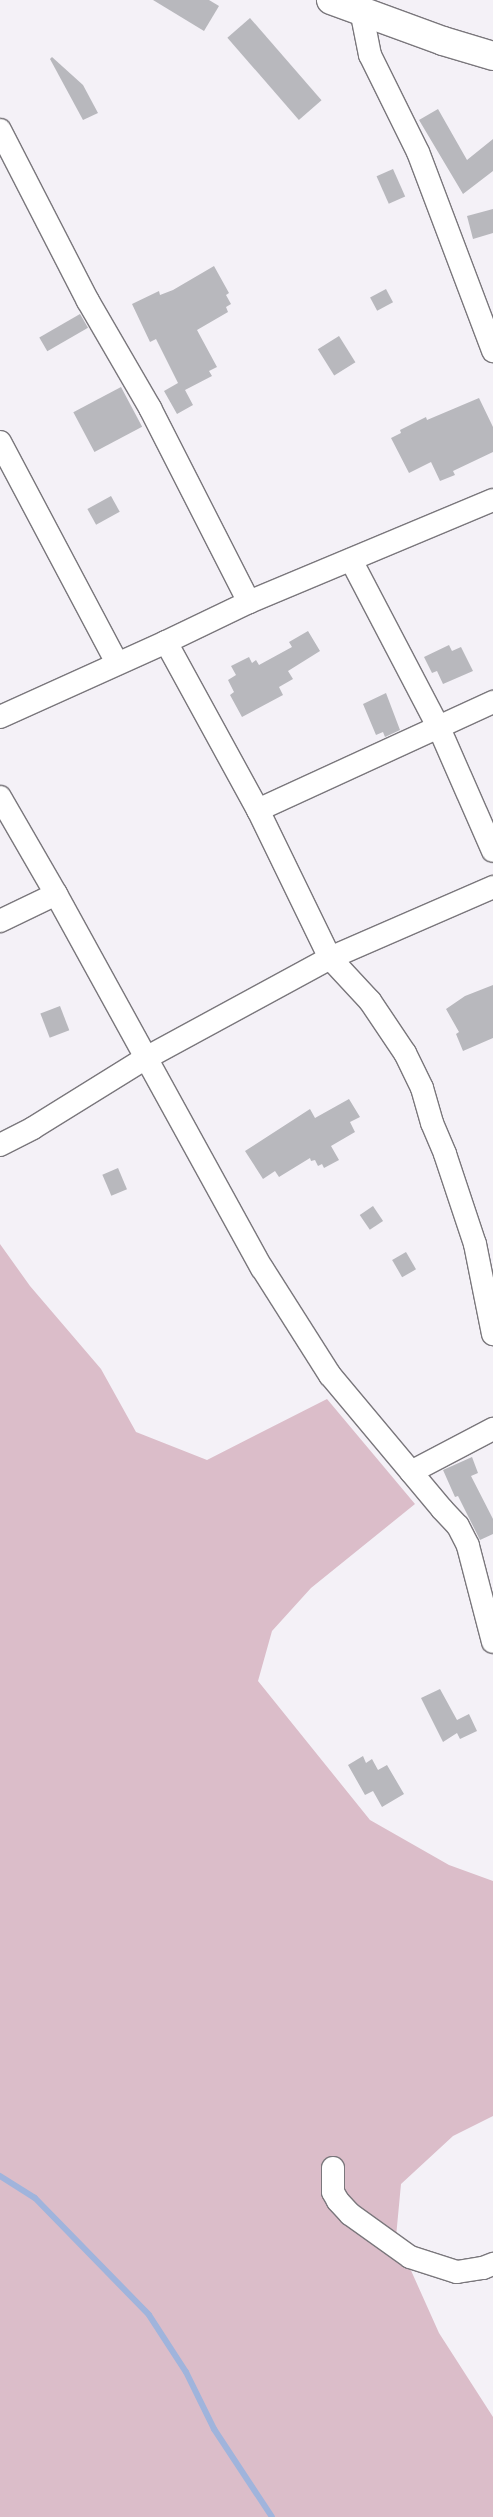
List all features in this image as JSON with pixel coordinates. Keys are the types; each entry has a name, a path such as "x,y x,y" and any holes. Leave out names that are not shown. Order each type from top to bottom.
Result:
{"street":[{"path":"331,0 443,41 493,56"},
{"path":"361,10 370,55 418,152 493,351"},
{"path":"0,130 88,301 150,408 249,602"},
{"path":"0,442 118,663"},
{"path":"0,717 166,642 249,602 493,500"},
{"path":"351,560 438,728 493,851"},
{"path":"166,642 258,810 330,958 370,1001 405,1053 422,1088 432,1123 448,1162 475,1244 493,1334"},
{"path":"258,810 493,702"},
{"path":"0,797 56,894 262,1268 330,1375 458,1526 468,1546 493,1642"},
{"path":"0,1145 33,1128 146,1058 330,958 493,887"},
{"path":"0,921 56,894"},
{"path":"411,1472 493,1429"},
{"path":"333,2168 333,2192 338,2201 350,2214 410,2257 457,2272 484,2268 493,2264"}],"shaded area":[{"path":"0,1244 30,1286 101,1369 136,1432 207,1460 327,1399 415,1504 311,1588 272,1631 258,1681 370,1820 449,1865 493,1881 493,2116 453,2136 401,2184 396,2237 439,2333 493,2417 493,2517 0,2517"}],"building":[{"path":"153,0 209,0 219,6 204,31"},
{"path":"250,18 322,100 299,120 227,38"},
{"path":"52,57 83,85 98,113 83,120 50,59"},
{"path":"438,109 467,160 493,139 493,171 463,194 419,120"},
{"path":"393,169 405,196 389,204 377,176"},
{"path":"493,209 493,233 473,239 467,216"},
{"path":"214,266 229,293 226,295 231,304 226,307 228,312 197,330 217,367 209,371 212,376 185,390 193,405 177,414 164,391 178,383 156,339 150,342 132,304 159,291 160,295 173,290"},
{"path":"386,289 393,302 377,311 370,297"},
{"path":"80,314 88,328 47,351 39,338"},
{"path":"339,336 355,362 334,376 318,349"},
{"path":"121,387 142,427 94,452 73,412"},
{"path":"479,398 493,427 493,452 453,471 455,475 440,481 431,462 409,473 391,438 401,433 400,430 426,417 427,420"},
{"path":"111,496 120,512 96,525 87,509"},
{"path":"308,631 320,651 288,671 293,679 279,687 283,695 242,717 230,695 234,692 228,680 236,675 231,666 249,657 252,663 256,660 259,665 292,647 289,642"},
{"path":"449,645 452,651 461,647 473,671 443,684 437,671 432,673 424,657"},
{"path":"386,693 400,730 385,737 383,732 376,735 363,704"},
{"path":"493,985 493,1038 463,1051 456,1034 459,1032 446,1009 465,996"},
{"path":"60,1006 69,1030 50,1038 40,1014"},
{"path":"349,1099 360,1117 350,1122 355,1132 331,1146 339,1160 324,1168 322,1164 318,1166 315,1160 311,1161 310,1158 279,1177 275,1171 263,1179 245,1151 310,1109 315,1118"},
{"path":"118,1168 127,1189 111,1196 102,1175"},
{"path":"373,1206 383,1221 370,1230 360,1215"},
{"path":"406,1252 416,1269 402,1277 392,1260"},
{"path":"472,1457 478,1473 471,1476 493,1519 493,1534 480,1540 458,1496 455,1497 443,1470"},
{"path":"440,1689 457,1720 469,1714 477,1731 460,1739 457,1733 443,1742 421,1698"},
{"path":"363,1756 366,1763 372,1759 378,1770 387,1765 404,1794 382,1807 373,1791 365,1795 348,1765"}],"waterway":[{"path":"0,2176 35,2198 149,2315 186,2372 214,2429 272,2517"}]}
